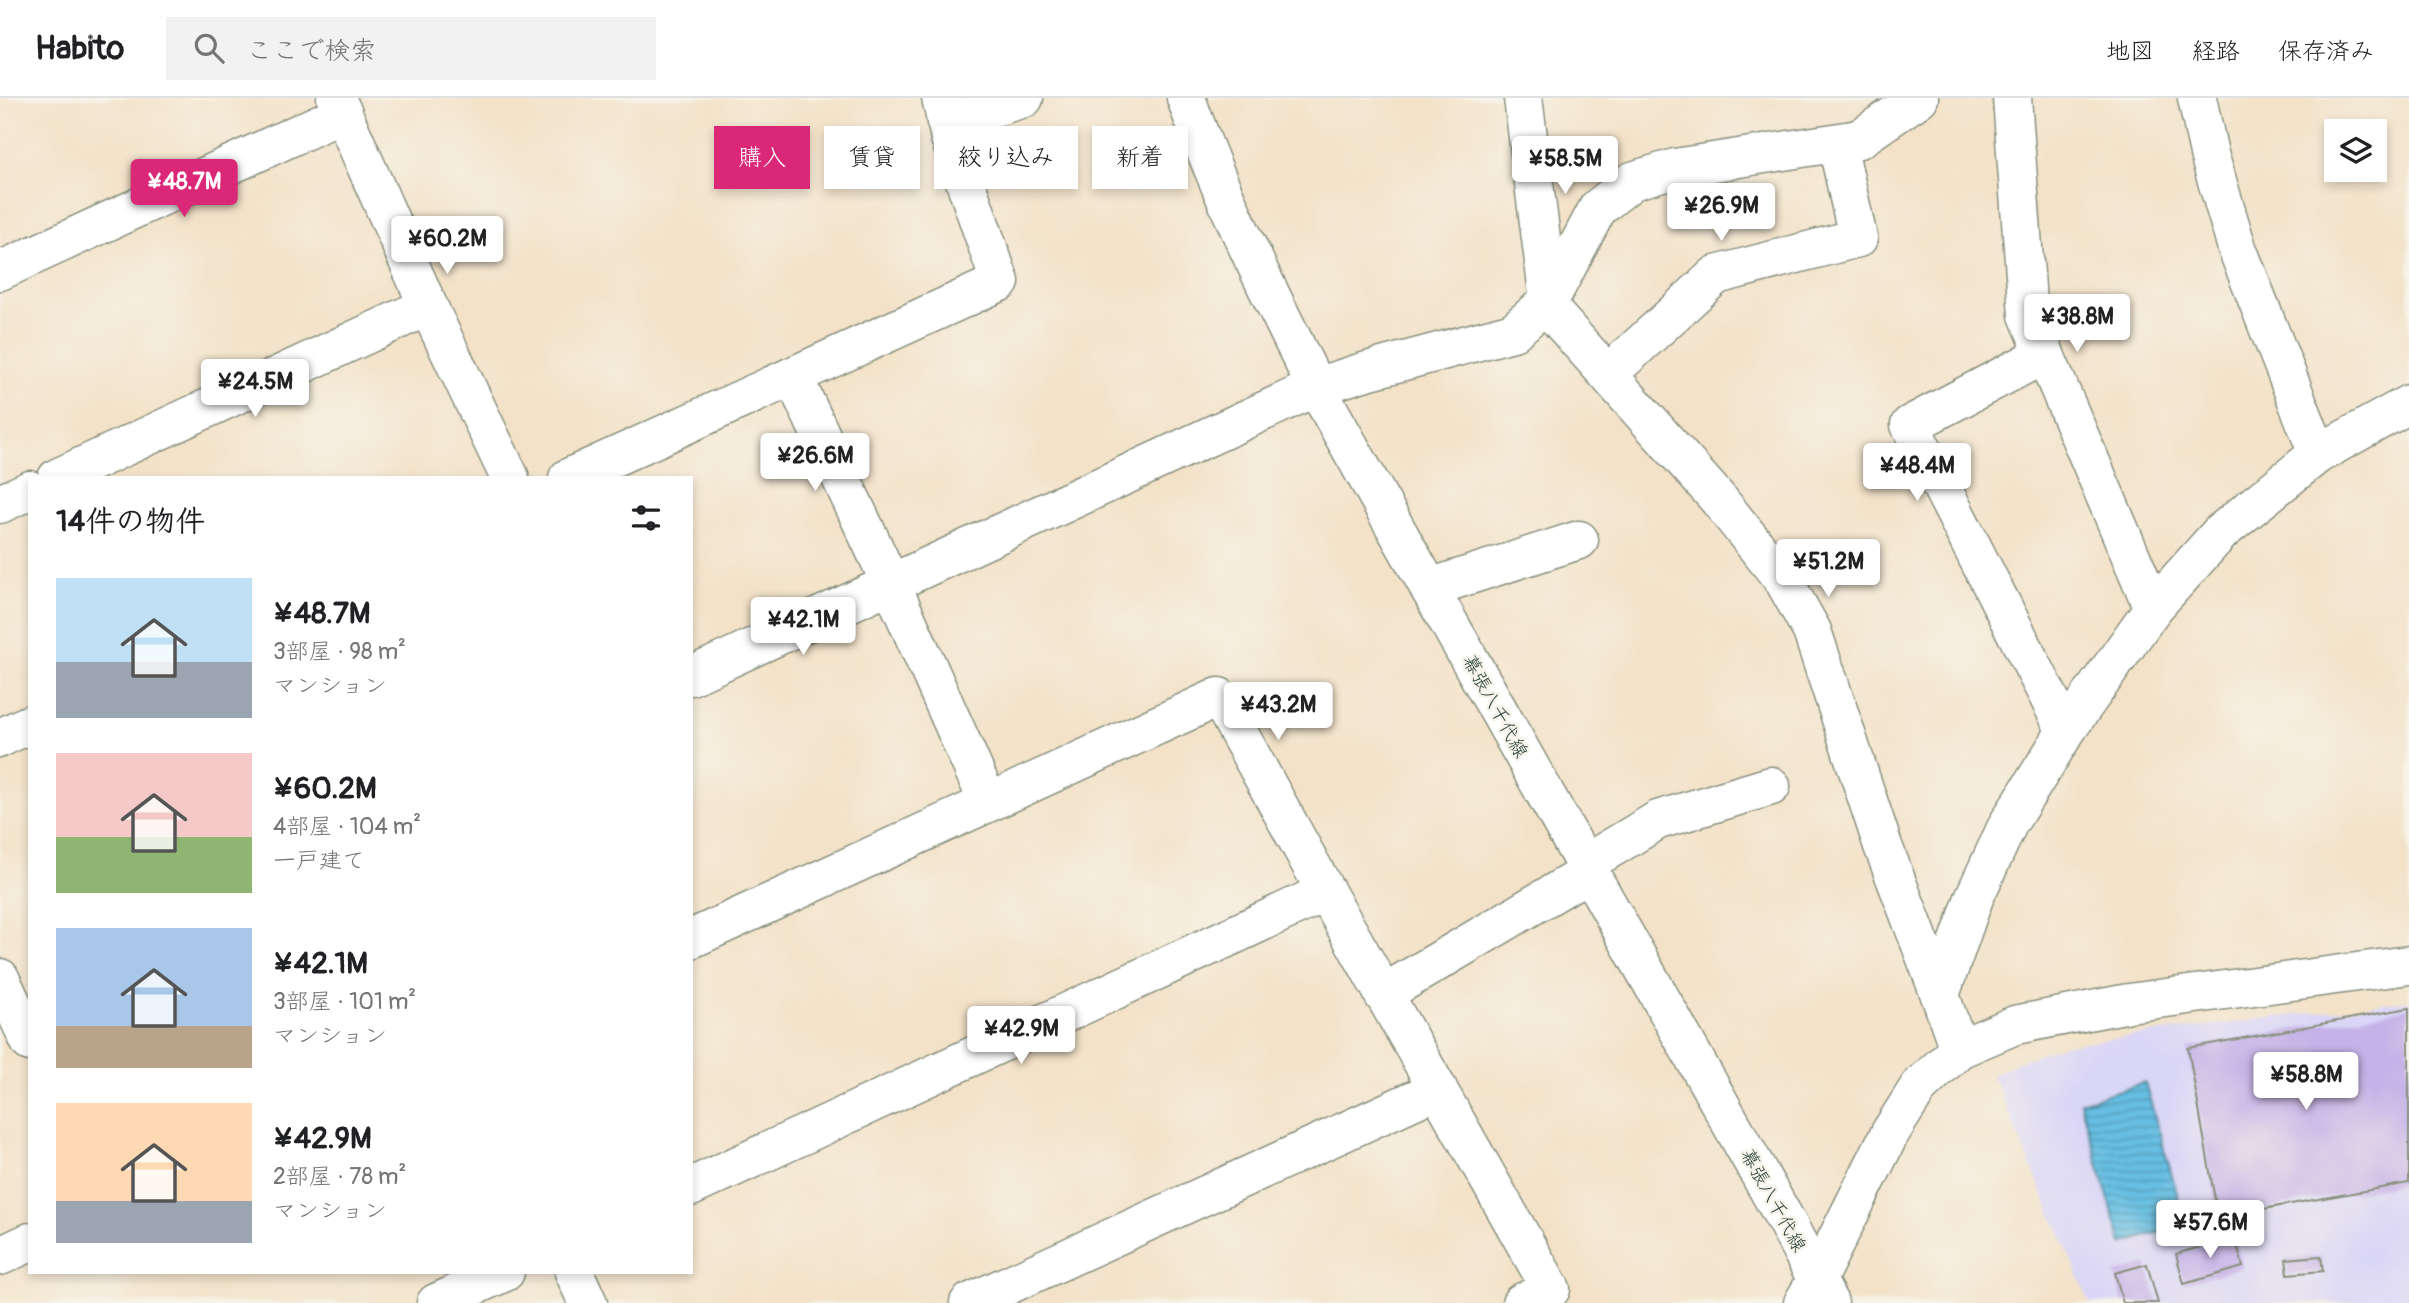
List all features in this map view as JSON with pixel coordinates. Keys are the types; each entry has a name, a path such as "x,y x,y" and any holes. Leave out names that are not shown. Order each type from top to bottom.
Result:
{"street":[{"path":"572,476 1000,282 950,138 944,110 1024,98"},
{"name":"幕張八千代線","path":"1186,98 1202,142 1257,267 1316,387 1787,1221 1816,1295"},
{"path":"1522,98 1547,303 1719,500 1776,571 1812,631 1883,846 1959,1049"},
{"path":"693,675 1316,387 1513,332 1547,303 1598,208 1632,181 1675,168 1859,139 1919,98"},
{"path":"2012,98 2028,315 2153,608"},
{"path":"2197,98 2208,154 2237,248 2318,454"},
{"path":"0,271 339,105 428,306 509,476"},
{"path":"1608,374 1716,275 1858,238 1838,143"},
{"path":"61,476 428,306"},
{"path":"2045,354 1910,425 2066,731"},
{"path":"793,376 891,584 988,802"},
{"path":"1940,995 1974,898 2008,824 2066,731 2153,608 2221,532 2318,454 2409,404"},
{"path":"0,504 28,491"},
{"path":"1429,588 1579,540"},
{"path":"693,938 1219,698 1551,1289 1521,1303"},
{"path":"0,738 28,725"},
{"path":"1383,994 1587,868 1658,820 1771,786"},
{"path":"693,1186 1326,891"},
{"path":"1816,1295 1890,1133 1919,1087 1959,1049 2015,1025 2129,1003 2409,965"},
{"path":"9,984 28,1036"},
{"path":"969,1303 1438,1089"},
{"path":"0,1256 28,1243"},
{"path":"436,1303 501,1274"},
{"path":"575,1274 588,1303"}],"shaded area":[{"path":"2409,1000 2409,1303 2090,1303 1992,1075 2063,1045"}],"water":[{"path":"2145,1083 2186,1224 2122,1244 2080,1102"}],"building":[{"path":"2409,1008 2409,1183 2218,1217 2188,1048"},
{"path":"2235,1237 2243,1267 2184,1284 2176,1254"},
{"path":"2321,1256 2323,1271 2288,1274 2286,1259"},
{"path":"2147,1264 2158,1303 2123,1303 2115,1273"}]}
